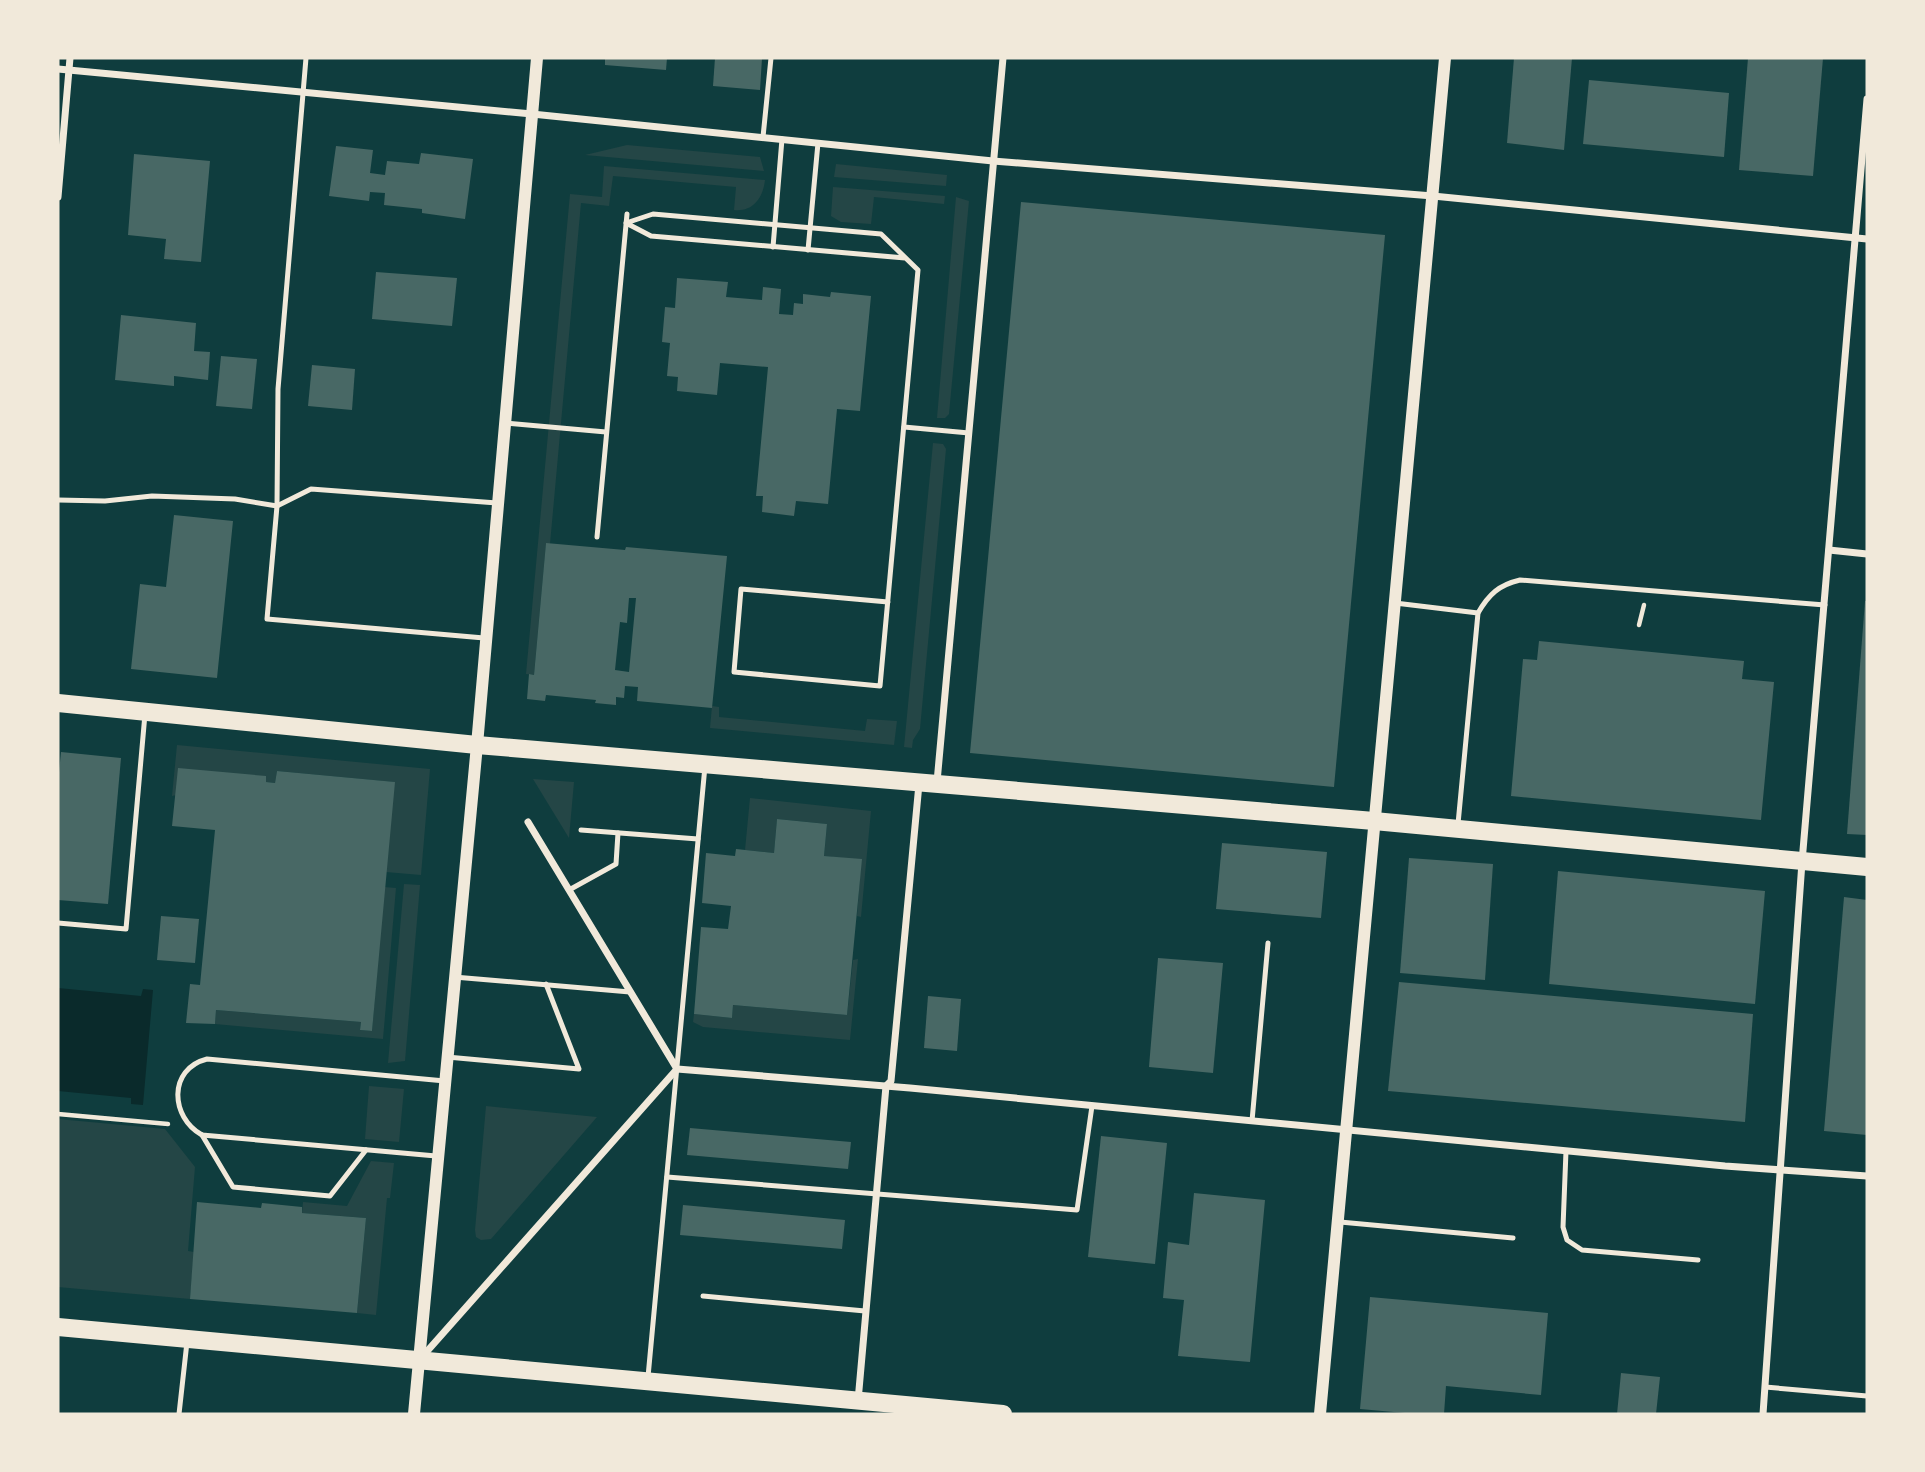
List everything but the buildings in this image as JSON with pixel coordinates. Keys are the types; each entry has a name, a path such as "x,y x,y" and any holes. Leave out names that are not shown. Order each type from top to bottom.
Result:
{"main road":[{"path":"58,702 477,745 1458,828 1867,867"},
{"path":"58,1327 648,1382 869,1406 1003,1414"}],"street":[{"path":"58,197 70,58"},
{"path":"414,1414 477,745 537,58"},
{"path":"869,1406 865,1311 886,1086 891,1081 969,433 1003,58"},
{"path":"1320,1414 1445,58"},
{"path":"58,69 993,161 1433,196 1867,239"},
{"path":"1763,1414 1802,862 1867,99"},
{"path":"1829,550 1867,554"},
{"path":"528,822 677,1069"},
{"path":"677,1069 1867,1176"},
{"path":"418,1360 677,1069"}],"lane":[{"path":"306,58 278,389 277,506 267,619 486,638"},
{"path":"763,137 771,58"},
{"path":"773,247 782,139"},
{"path":"808,250 818,143"},
{"path":"597,537 627,214"},
{"path":"626,223 653,214 881,234 918,270 904,427 888,602 880,686 734,672 741,589 888,602"},
{"path":"626,223 651,236 905,258"},
{"path":"505,423 606,432"},
{"path":"904,427 969,433"},
{"path":"58,500 105,501 152,496 236,499 277,506 311,489 498,503"},
{"path":"1458,828 1478,613 1487,597 1504,584 1520,580 1825,605"},
{"path":"1395,603 1478,613"},
{"path":"58,923 126,929 146,711"},
{"path":"648,1382 705,763"},
{"path":"581,830 698,839"},
{"path":"569,890 616,864 618,833"},
{"path":"1252,1121 1268,943"},
{"path":"454,977 630,992"},
{"path":"447,1056 579,1069 546,985"},
{"path":"438,1156 202,1135 183,1119 178,1093 186,1071 196,1062 207,1059 445,1081"},
{"path":"667,1177 1077,1210 1092,1105"},
{"path":"202,1135 233,1187 330,1196 366,1150"},
{"path":"1566,1151 1563,1227 1567,1240 1582,1250 1698,1260"},
{"path":"1337,1222 1513,1238"},
{"path":"703,1296 865,1311"},
{"path":"178,1414 188,1339"},
{"path":"1765,1387 1867,1396"}],"path":[{"path":"58,1114 169,1124"}],"shaded area":[{"path":"627,145 760,157 764,171 585,155"},
{"path":"836,164 947,175 946,186 834,177"},
{"path":"604,166 765,180 762,193 756,202 741,210 734,210 736,187 613,176 609,206 581,203 550,544 546,544 534,675 526,674 570,194 602,197"},
{"path":"833,187 945,196 944,204 874,197 871,224 841,222 831,216"},
{"path":"956,197 969,201 949,414 945,418 937,418"},
{"path":"933,443 943,444 946,449 920,729 913,740 912,748 904,747"},
{"path":"712,706 719,707 719,717 865,731 867,719 897,721 894,745 710,728"},
{"path":"177,745 430,769 421,875 386,872 394,782 277,771 275,783 266,782 266,776 172,796"},
{"path":"533,779 574,782 569,838"},
{"path":"750,798 871,811 861,917 857,916 861,860 824,856 827,824 777,819 774,853 745,850"},
{"path":"404,884 420,885 405,1061 388,1063"},
{"path":"384,887 396,888 383,1039 215,1024 216,1010 361,1022 360,1030 372,1031"},
{"path":"858,959 850,1040 703,1027 693,1022 694,1014 732,1018 733,1005 847,1015 853,960"},
{"path":"58,988 141,996 143,989 153,990 143,1105 131,1104 131,1098 58,1091"},
{"path":"369,1086 404,1089 399,1142 365,1139"},
{"path":"486,1106 597,1117 491,1239 481,1240 476,1237 475,1230"},
{"path":"58,1119 165,1129 195,1167 188,1251 194,1252 190,1299 58,1287"},
{"path":"371,1161 394,1163 390,1198 387,1198 376,1315 357,1313 366,1218 302,1213 303,1202 347,1206"}]}
